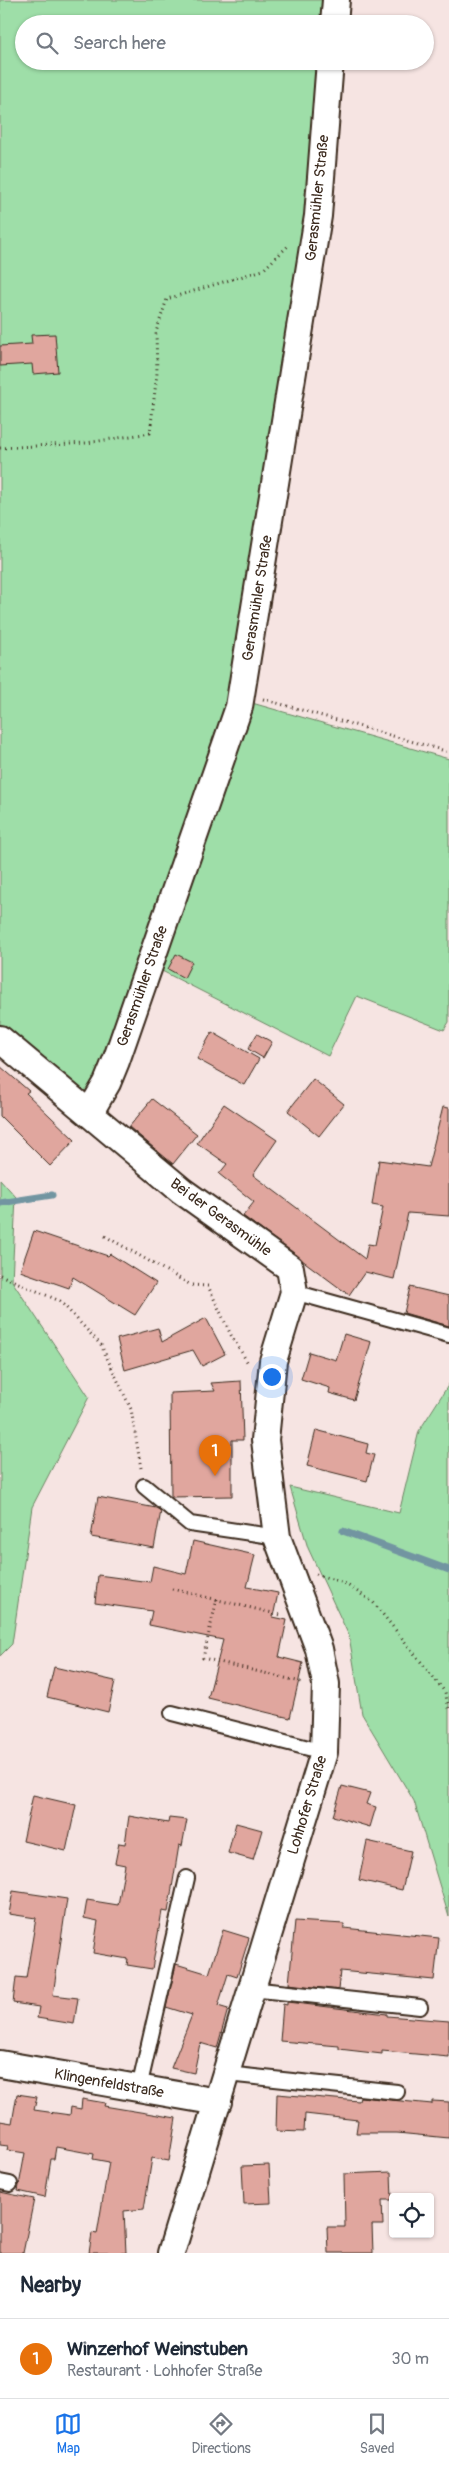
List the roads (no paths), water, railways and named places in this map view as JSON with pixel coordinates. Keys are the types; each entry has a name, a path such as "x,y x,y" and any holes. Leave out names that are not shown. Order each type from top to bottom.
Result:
{"street":[{"path":"335,15 336,0"},
{"name":"Gerasmühler Straße","path":"90,1112 107,1083 116,1061 239,707 318,216 329,70"},
{"name":"Bei der Gerasmühle","path":"5,1043 90,1112 182,1191 290,1268 294,1292"},
{"name":"Lohhofer Straße","path":"171,2253 324,1752 326,1684 319,1649 278,1536 265,1440 273,1361 294,1292"},
{"name":"Klingenfeldstraße","path":"0,2064 218,2102"}],"lane":[{"path":"294,1292 449,1335"},
{"path":"144,1486 190,1524 278,1536"},
{"path":"172,1713 324,1752"},
{"path":"139,2088 187,1878"},
{"path":"251,1988 420,2007"},
{"path":"226,2074 397,2092"}],"waterway":[{"path":"0,1203 52,1195"},
{"path":"343,1531 449,1570"}],"place":[{"name":"Winzerhof Weinstuben","path":"215,1476"}]}
